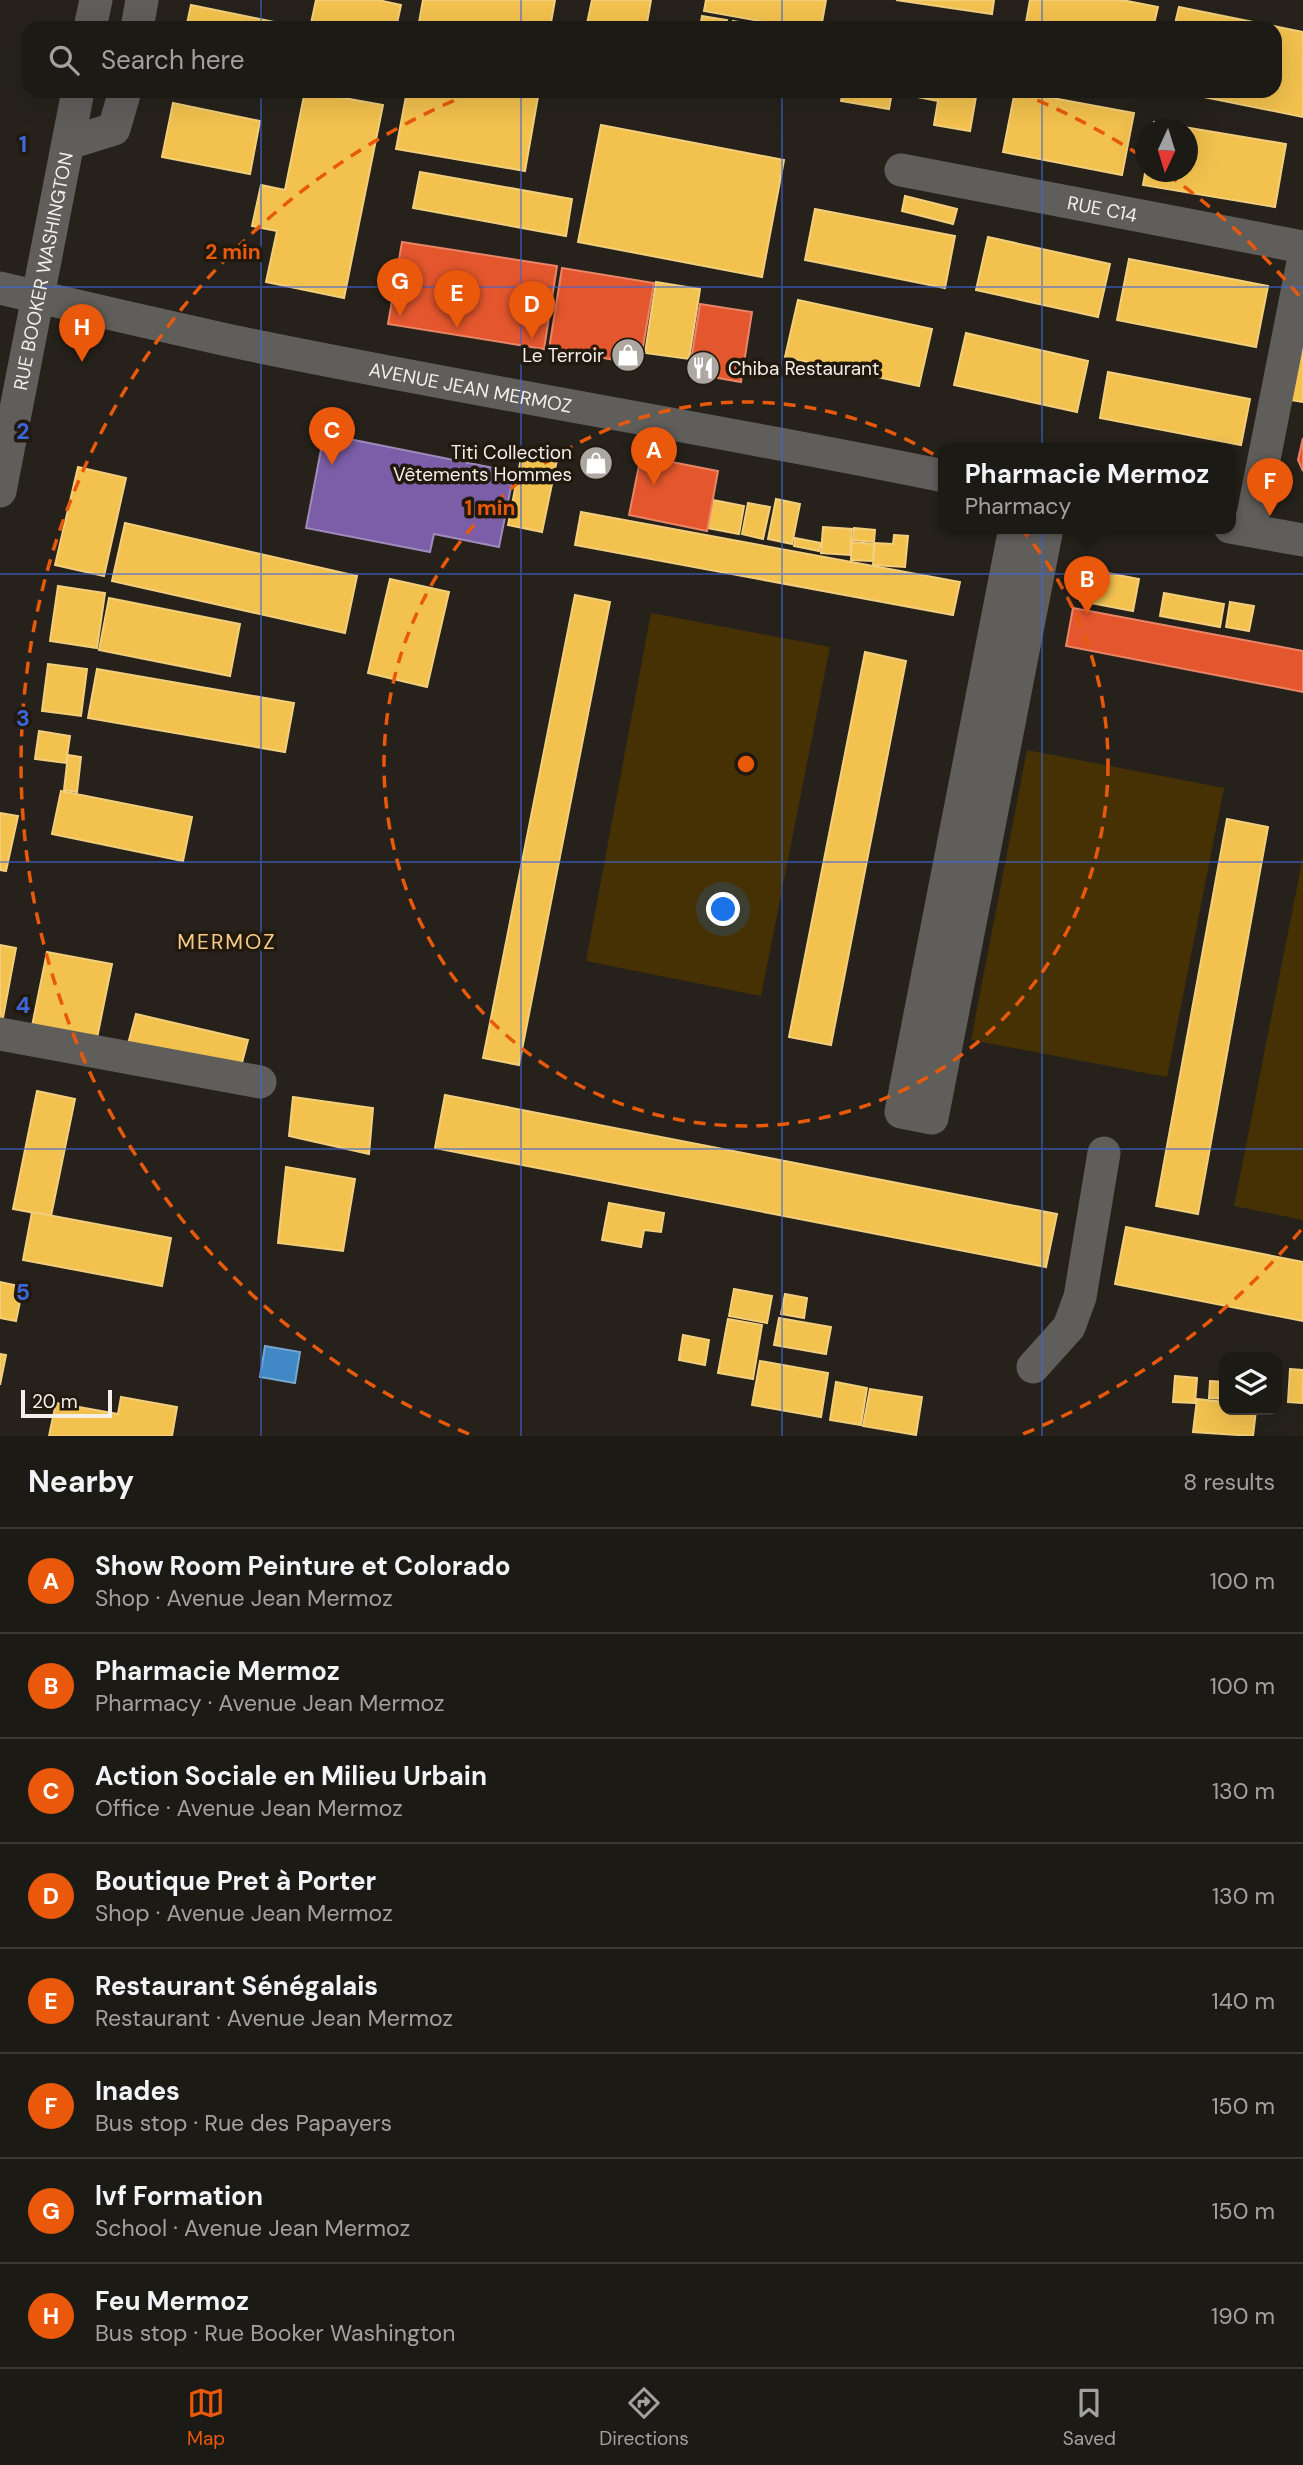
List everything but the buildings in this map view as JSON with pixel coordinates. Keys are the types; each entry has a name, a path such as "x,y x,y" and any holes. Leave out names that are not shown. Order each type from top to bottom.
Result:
{"street":[{"path":"92,21 96,0"},
{"path":"138,21 142,0"},
{"name":"RUE BOOKER WASHINGTON","path":"0,491 77,98"},
{"path":"69,143 114,129 123,98"},
{"name":"RUE C14","path":"901,170 1303,247"},
{"path":"1303,262 1240,529 1303,540"},
{"name":"AVENUE JEAN MERMOZ","path":"0,288 227,340 578,407 718,430 938,474"},
{"path":"1015,534 917,1115 1046,534"},
{"path":"0,1034 260,1082"},
{"path":"1033,1367 1069,1327 1080,1297 1104,1153"}],"shaded area":[{"path":"651,613 830,647 761,996 586,961"},
{"path":"1027,750 1224,788 1167,1077 971,1040"},
{"path":"1303,857 1303,1220 1234,1206"}],"place":[{"name":"lvf Formation","path":"400,316"},
{"name":"Restaurant Sénégalais","path":"457,328"},
{"name":"Boutique Pret à Porter","path":"532,339"},
{"name":"Le Terroir","path":"628,355"},
{"name":"Feu Mermoz","path":"82,362"},
{"name":"Chiba Restaurant","path":"703,368"},
{"name":"Titi Collection Vêtements Hommes","path":"596,463"},
{"name":"Action Sociale en Milieu Urbain","path":"332,465"},
{"name":"Show Room Peinture et Colorado","path":"654,485"},
{"name":"Inades","path":"1270,516"},
{"name":"Pharmacie Mermoz","path":"1087,614"}],"district":[{"name":"MERMOZ","path":"227,942"}]}
